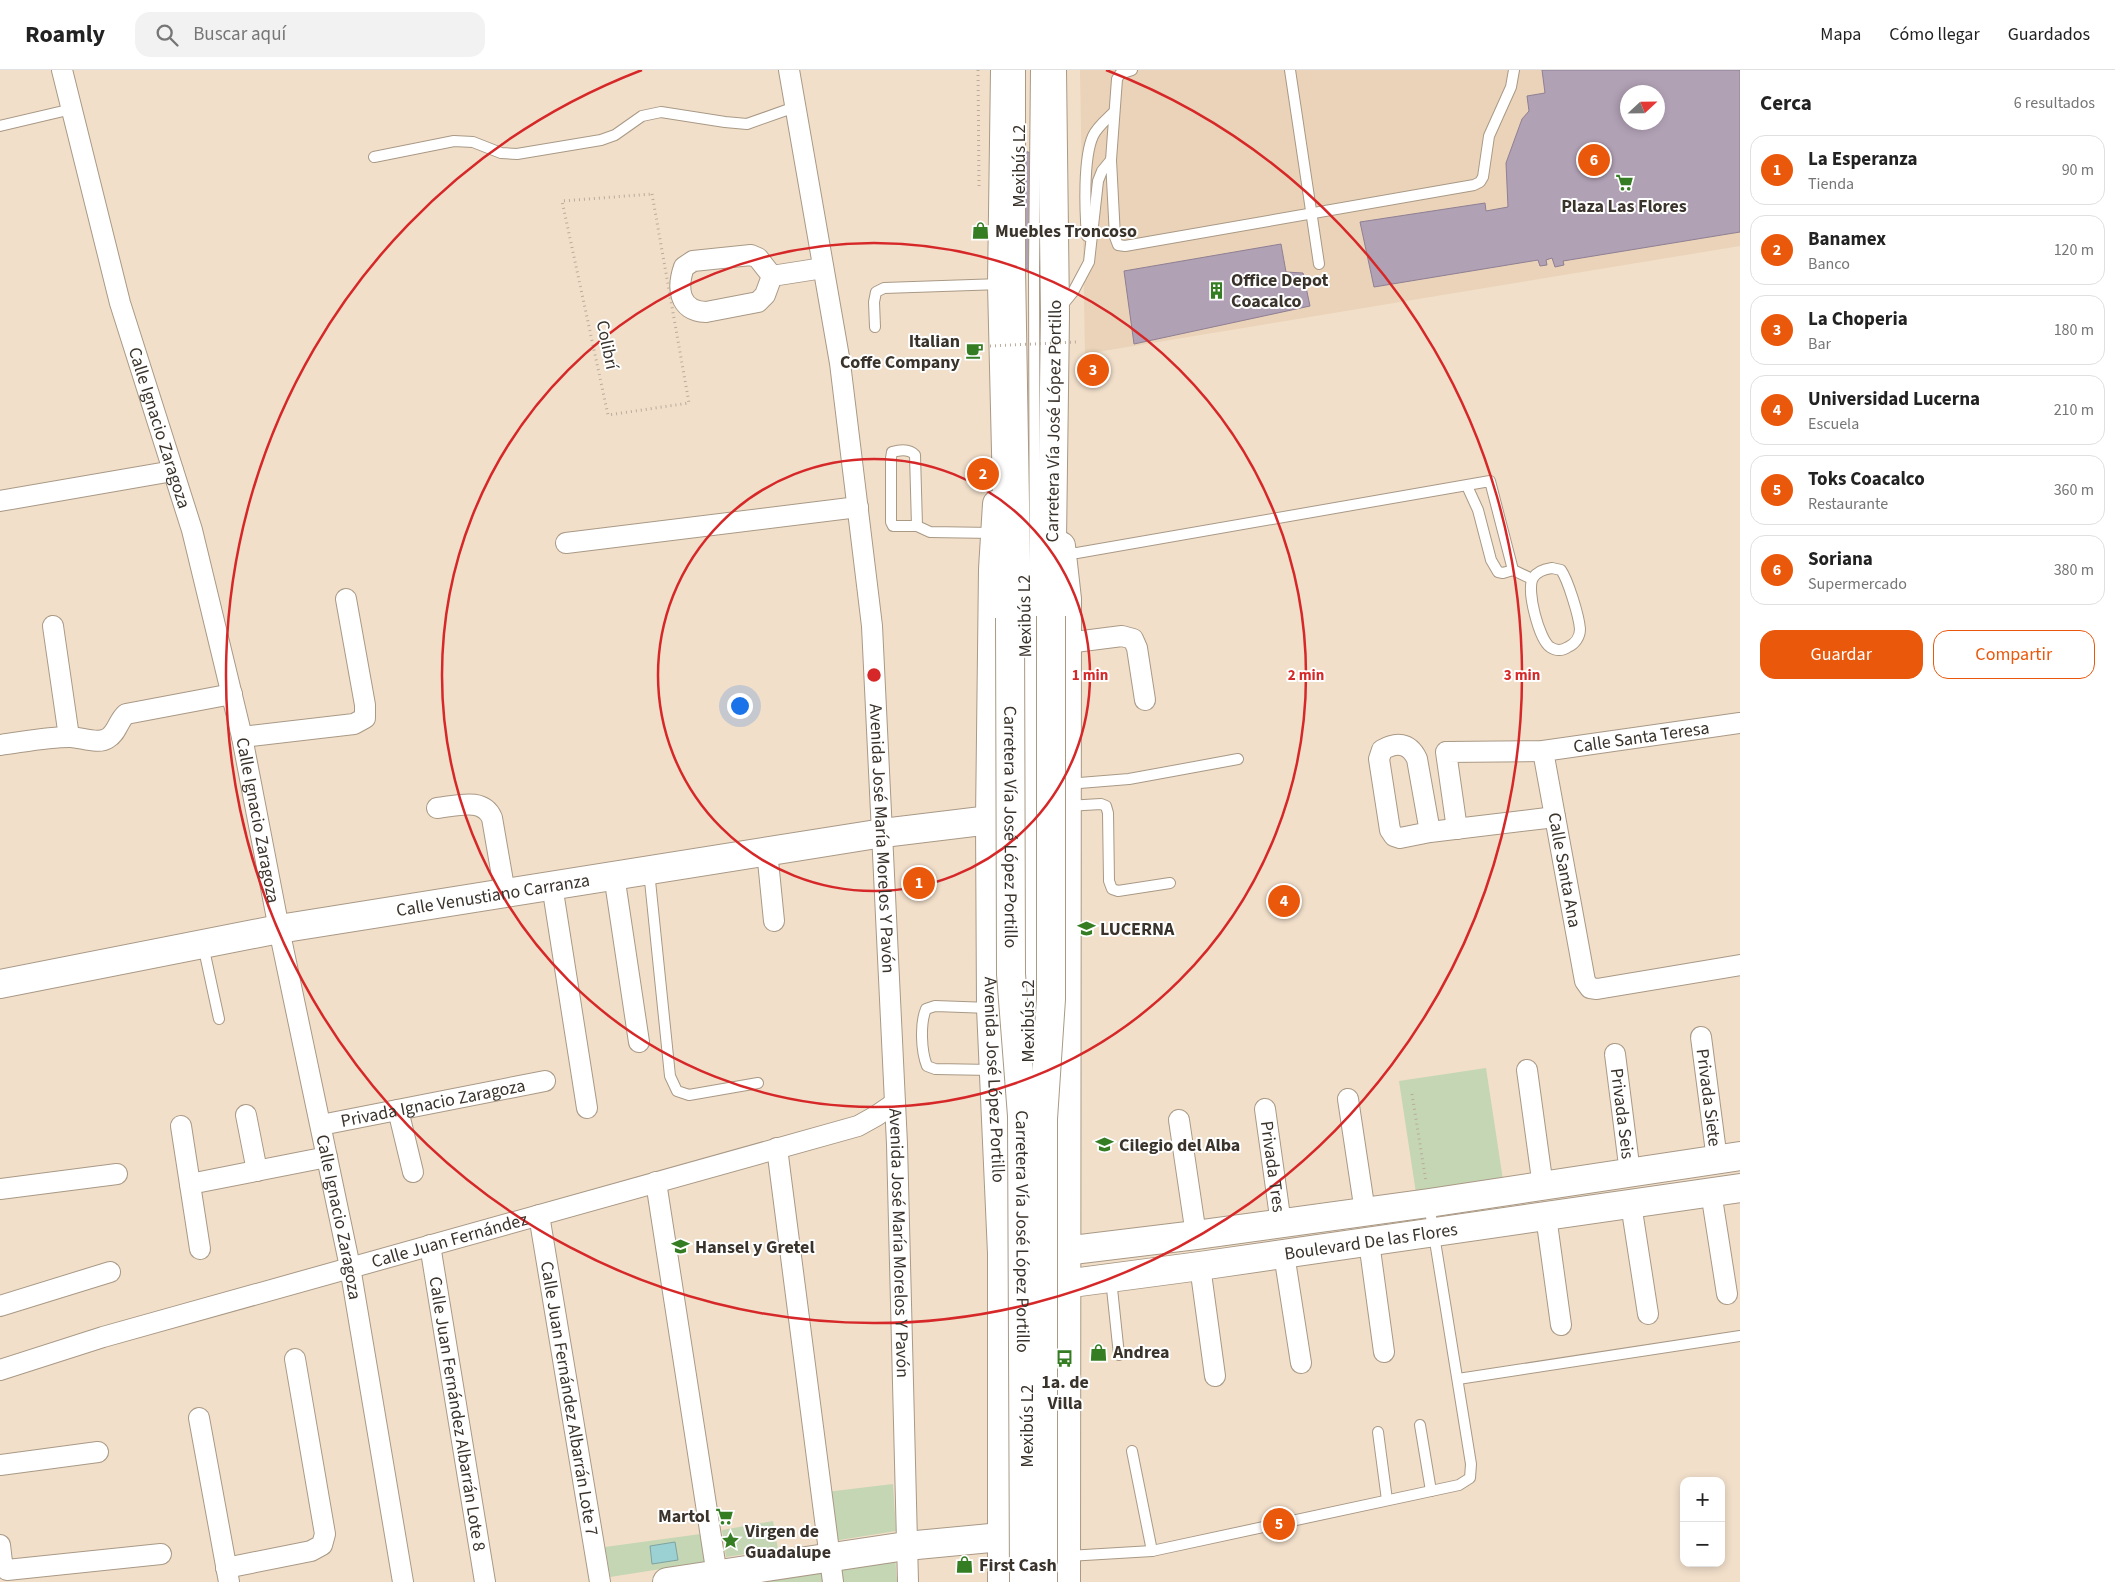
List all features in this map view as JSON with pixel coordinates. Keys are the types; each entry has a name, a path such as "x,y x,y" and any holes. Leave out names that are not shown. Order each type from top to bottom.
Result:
{"main road":[{"name":"Carretera Vía José López Portillo","path":"1005,70 1002,284 1010,618 1011,974 1022,1116 1024,1582"},
{"name":"Carretera Vía José López Portillo","path":"1043,1582 1043,1118 1051,999 1051,616 1055,314 1052,70"},
{"name":"Avenida José López Portillo","path":"1004,397 995,533 990,820 991,1008 995,1070 1034,1253 1033,1288 1066,1569"},
{"name":"Avenida José López Portillo","path":"1002,1582 1001,1537 1033,1288 1066,795 1067,599 1054,436"},
{"name":"Calle Venustiano Carranza","path":"0,984 280,929 883,833 990,820"},
{"name":"Boulevard De las Flores","path":"1034,1253 1281,1224 1543,1187 1729,1158"},
{"name":"Boulevard De las Flores","path":"1033,1288 1200,1266 1740,1188"},
{"path":"667,1582 832,1570 906,1546 1001,1537"}],"street":[{"name":"Calle Ignacio Zaragoza","path":"62,70 120,303 192,530 242,738 350,1267 403,1582"},
{"name":"Avenida José María Morelos Y Pavón","path":"789,70 840,362 872,626 895,1102 908,1582"},
{"path":"772,276 823,268"},
{"path":"0,501 173,471"},
{"path":"566,543 858,507"},
{"path":"242,738 354,724 365,718 365,705 346,599"},
{"path":"54,626 69,737"},
{"path":"1067,643 1122,636 1132,639 1137,648 1146,700"},
{"path":"0,745 69,737 97,740 107,739 115,732 119,720 126,714 232,694"},
{"name":"Calle Santa Teresa","path":"1417,759 1446,752 1543,751 1740,722"},
{"path":"1430,832 1417,759 1409,747 1401,745 1390,746 1382,750 1379,759 1390,830 1394,836 1400,838 1430,832 1555,817"},
{"name":"Calle Santa Ana","path":"1543,751 1586,981 1590,988 1597,989 1740,965"},
{"path":"1446,752 1457,829"},
{"path":"437,808 480,804 488,809 492,818 506,893"},
{"path":"767,851 774,920"},
{"path":"614,875 639,1042"},
{"path":"552,885 587,1108"},
{"name":"Privada Siete","path":"1701,1037 1729,1158"},
{"name":"Privada Seis","path":"1615,1054 1630,1174"},
{"path":"1526,1070 1543,1187"},
{"name":"Privada Ignacio Zaragoza","path":"320,1125 545,1081"},
{"path":"1348,1099 1365,1212"},
{"name":"Calle Juan Fernández","path":"0,1370 102,1337 858,1126 895,1102"},
{"path":"398,1110 412,1172"},
{"name":"Privada Tres","path":"1265,1110 1281,1224"},
{"path":"246,1115 257,1171"},
{"path":"1179,1120 1196,1235"},
{"path":"181,1126 200,1249"},
{"path":"777,1148 832,1570"},
{"path":"190,1184 327,1157"},
{"path":"0,1189 117,1174"},
{"path":"656,1182 717,1578"},
{"path":"1711,1192 1727,1294"},
{"path":"1631,1204 1648,1314"},
{"name":"Calle Juan Fernández Albarrán Lote 7","path":"539,1215 600,1582"},
{"path":"1546,1216 1561,1325"},
{"path":"1369,1242 1384,1352"},
{"name":"Calle Juan Fernández Albarrán Lote 8","path":"430,1245 484,1582"},
{"path":"1284,1254 1301,1363"},
{"path":"1200,1266 1215,1376"},
{"path":"0,1306 110,1272"},
{"path":"199,1418 228,1575 312,1551 322,1545 326,1534 295,1359"},
{"path":"0,1465 98,1452"},
{"path":"0,1545 2,1562 7,1570 161,1554"}],"lane":[{"name":"Mexibús L2","path":"1020,70 1020,268 1032,1040 1036,70"},
{"path":"1132,70 1120,74 1117,79 1111,160 1114,237 1118,245 1125,246 1474,185 1480,182 1482,177 1489,136 1511,87 1514,70"},
{"path":"1290,70 1319,264"},
{"path":"374,156 454,141 473,142 501,153 517,154 615,136 642,116 652,112 747,124 795,107"},
{"path":"0,126 72,109"},
{"path":"1089,262 1085,215 1088,153 1093,136 1113,113"},
{"path":"1055,314 1073,292 1089,262 1098,181 1102,171 1111,160"},
{"path":"875,327 874,302 876,292 884,288 1002,284"},
{"path":"917,526 915,455 908,450 897,450 892,452 890,458 892,522 894,526 917,526 930,532 995,533"},
{"path":"1062,553 1490,481 1513,570"},
{"path":"1467,486 1478,510 1494,568 1498,572 1503,573 1513,570 1532,580"},
{"path":"1552,568 1561,570 1566,578 1580,630 1577,639 1564,650 1556,650 1549,647 1544,640 1530,595 1532,580 1543,569 1552,568"},
{"path":"1066,795 1130,779 1238,759"},
{"path":"1066,795 1106,806 1108,813 1109,880 1112,888 1118,891 1170,883"},
{"path":"648,870 670,1076 677,1091 688,1095 758,1083"},
{"path":"203,944 219,1019"},
{"path":"991,1008 934,1006 926,1009 923,1017 924,1058 927,1066 935,1069 995,1070"},
{"name":"Mexibús L2","path":"1032,1060 1034,1253"},
{"path":"1066,1569 1459,1485 1470,1478 1471,1464 1429,1203"},
{"path":"1111,1278 1119,1355"},
{"name":"Mexibús L2","path":"1028,1582 1033,1288"},
{"name":"Mexibús L2","path":"1033,1288 1040,1582"},
{"path":"1458,1379 1740,1336"},
{"path":"1420,1425 1431,1491"},
{"path":"1378,1432 1387,1500"},
{"path":"1132,1451 1152,1551"}],"path":[{"path":"978,70 979,196"},
{"name":"Colibrí","path":"652,194 562,202 608,415 689,402"},
{"path":"990,346 1076,342"},
{"path":"1412,1094 1429,1203"}],"shaded area":[{"path":"1080,70 1740,70 1740,246 1085,354"}],"green space":[{"path":"1486,1068 1503,1180 1416,1193 1399,1081"},
{"path":"893,1484 896,1531 833,1541 826,1492"},
{"path":"773,1521 778,1549 726,1557 722,1530"},
{"path":"708,1533 712,1561 610,1577 605,1547"},
{"path":"895,1557 897,1582 732,1582"}],"water":[{"path":"675,1542 678,1560 652,1564 650,1546"}],"building":[{"name":"Plaza Las Flores","path":"1542,70 1740,70 1740,232 1563,261 1564,265 1555,267 1552,258 1546,260 1547,265 1540,266 1538,260 1374,287 1360,222 1485,203 1486,211 1508,207 1506,163 1522,119 1529,111 1527,96 1545,93"},
{"path":"1019,149 1034,154 1034,270 1020,268"},
{"name":"Office Depot Coacalco","path":"1281,244 1286,272 1303,273 1310,306 1134,344 1124,271"}],"place":[{"name":"Soriana","path":"1594,160"},
{"name":"Plaza Las Flores","path":"1624,183"},
{"name":"Muebles Troncoso","path":"981,231"},
{"name":"Office Depot Coacalco","path":"1217,290"},
{"name":"Italian Coffe Company","path":"974,351"},
{"name":"La Choperia","path":"1093,370"},
{"name":"Banamex","path":"983,474"},
{"name":"La Esperanza","path":"919,883"},
{"name":"Universidad Lucerna","path":"1284,901"},
{"name":"LUCERNA","path":"1086,929"},
{"name":"Cilegio del Alba","path":"1105,1145"},
{"name":"Hansel y Gretel","path":"681,1247"},
{"name":"Andrea","path":"1099,1352"},
{"name":"1a. de Villa","path":"1065,1359"},
{"name":"Martol","path":"724,1516"},
{"name":"Toks Coacalco","path":"1279,1524"},
{"name":"Virgen de Guadalupe","path":"731,1541"},
{"name":"First Cash","path":"965,1565"}]}
